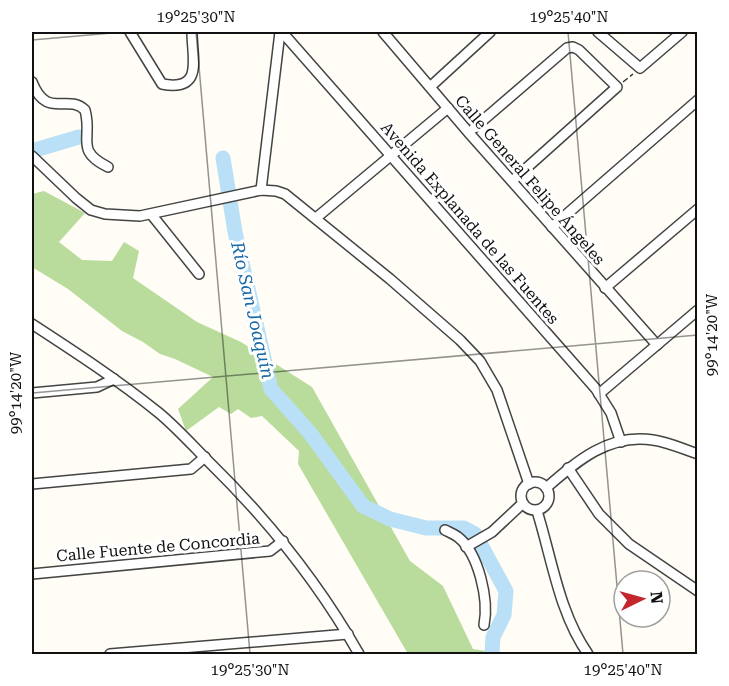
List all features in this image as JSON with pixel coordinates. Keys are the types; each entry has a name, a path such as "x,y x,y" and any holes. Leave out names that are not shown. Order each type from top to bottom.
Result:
{"street":[{"path":"130,32 162,84 176,86 187,82 192,74 194,54 192,32"},
{"path":"261,190 281,32"},
{"name":"Avenida Explanada de las Fuentes","path":"281,32 599,394 611,413 621,442"},
{"path":"386,35 397,32"},
{"path":"430,87 490,32"},
{"path":"598,32 640,68 682,32"},
{"name":"Calle General Felipe Ángeles","path":"386,35 604,288 657,345"},
{"path":"474,128 567,48 573,47 579,50 617,87 512,181"},
{"path":"32,82 39,95 49,103 75,104 85,110 87,150 93,159 108,167"},
{"path":"552,227 698,100"},
{"path":"316,218 448,108"},
{"path":"32,156 53,178 91,210 124,217 151,214 261,190 285,194 390,279 460,340 480,361 497,390 529,484"},
{"path":"604,288 698,209"},
{"path":"151,214 199,274"},
{"path":"599,394 698,310"},
{"path":"32,324 114,379 160,414 205,457 283,541 313,580 359,654"},
{"path":"32,393 97,387 114,379"},
{"path":"546,488 568,468 595,449 621,442 653,440 698,454"},
{"path":"32,484 191,469 205,457"},
{"path":"568,468 599,514 628,544 698,591"},
{"path":"538,483 546,488 549,499 547,505 537,511 531,510 523,503 521,499 523,490 529,484 538,483"},
{"path":"445,530 457,537 474,542 492,532 523,503"},
{"path":"537,511 564,608 577,639 588,654"},
{"name":"Calle Fuente de Concordia","path":"32,574 270,551 283,541"},
{"path":"474,542 485,590 484,626"},
{"path":"110,654 348,634"}],"path":[{"path":"617,87 640,68"}],"green space":[{"path":"44,191 85,213 59,242 82,260 112,261 124,242 139,251 133,278 197,322 241,342 312,387 410,561 443,586 473,649 493,654 408,654 298,464 299,451 262,416 251,418 238,409 231,414 219,407 186,431 178,409 213,377 160,354 122,331 68,289 32,267 32,194"}],"waterway":[{"name":"Río San Joaquín","path":"35,150 79,137"},
{"name":"Río San Joaquín","path":"223,158 235,232 271,389 310,433 363,506 390,519 426,528 464,528 475,534 506,591 504,615 493,637 492,654"}]}
